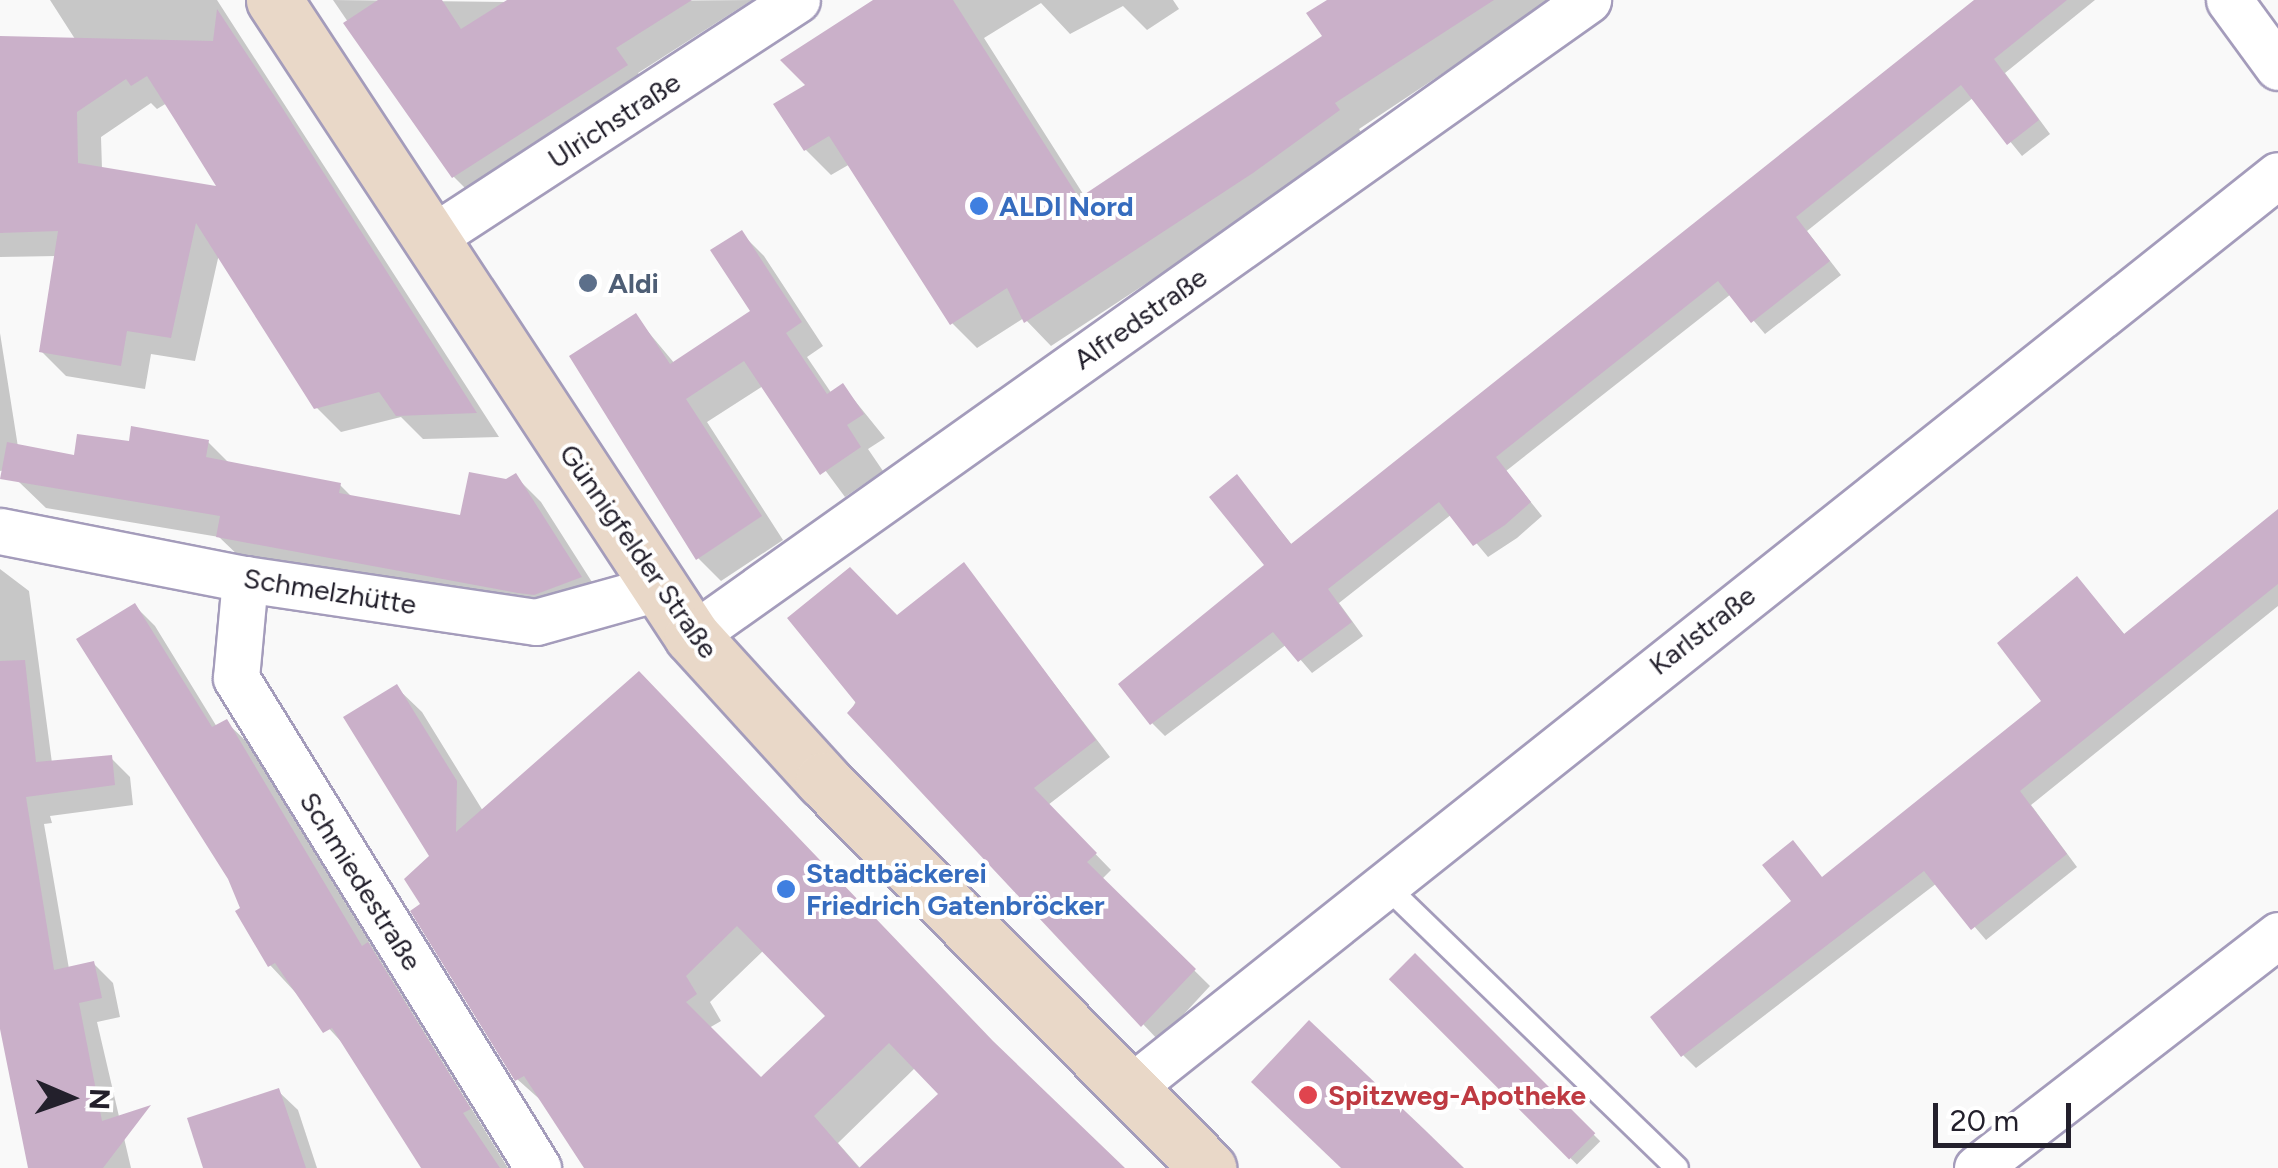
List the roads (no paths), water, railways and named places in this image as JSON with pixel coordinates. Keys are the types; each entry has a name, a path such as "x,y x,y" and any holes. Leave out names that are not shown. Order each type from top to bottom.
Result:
{"street":[{"name":"Günnigfelder Straße","path":"274,0 692,636 836,794 1208,1168"},
{"name":"Ulrichstraße","path":"430,239 798,0"},
{"name":"Alfredstraße","path":"692,636 1588,0"},
{"path":"2229,0 2278,68"},
{"name":"Karlstraße","path":"1129,1089 1383,883 2278,175"},
{"name":"Schmelzhütte","path":"0,531 246,579 536,622 658,588"},
{"name":"Schmiedestraße","path":"246,579 236,678 538,1168"},
{"path":"1977,1168 2278,934"}],"lane":[{"path":"1383,883 1677,1168"}],"place":[{"name":"ALDI Nord","path":"979,206"},
{"name":"Aldi","path":"588,283"},
{"name":"Stadtbäckerei Friedrich Gatenbröcker","path":"786,889"},
{"name":"Spitzweg-Apotheke","path":"1308,1095"}]}
